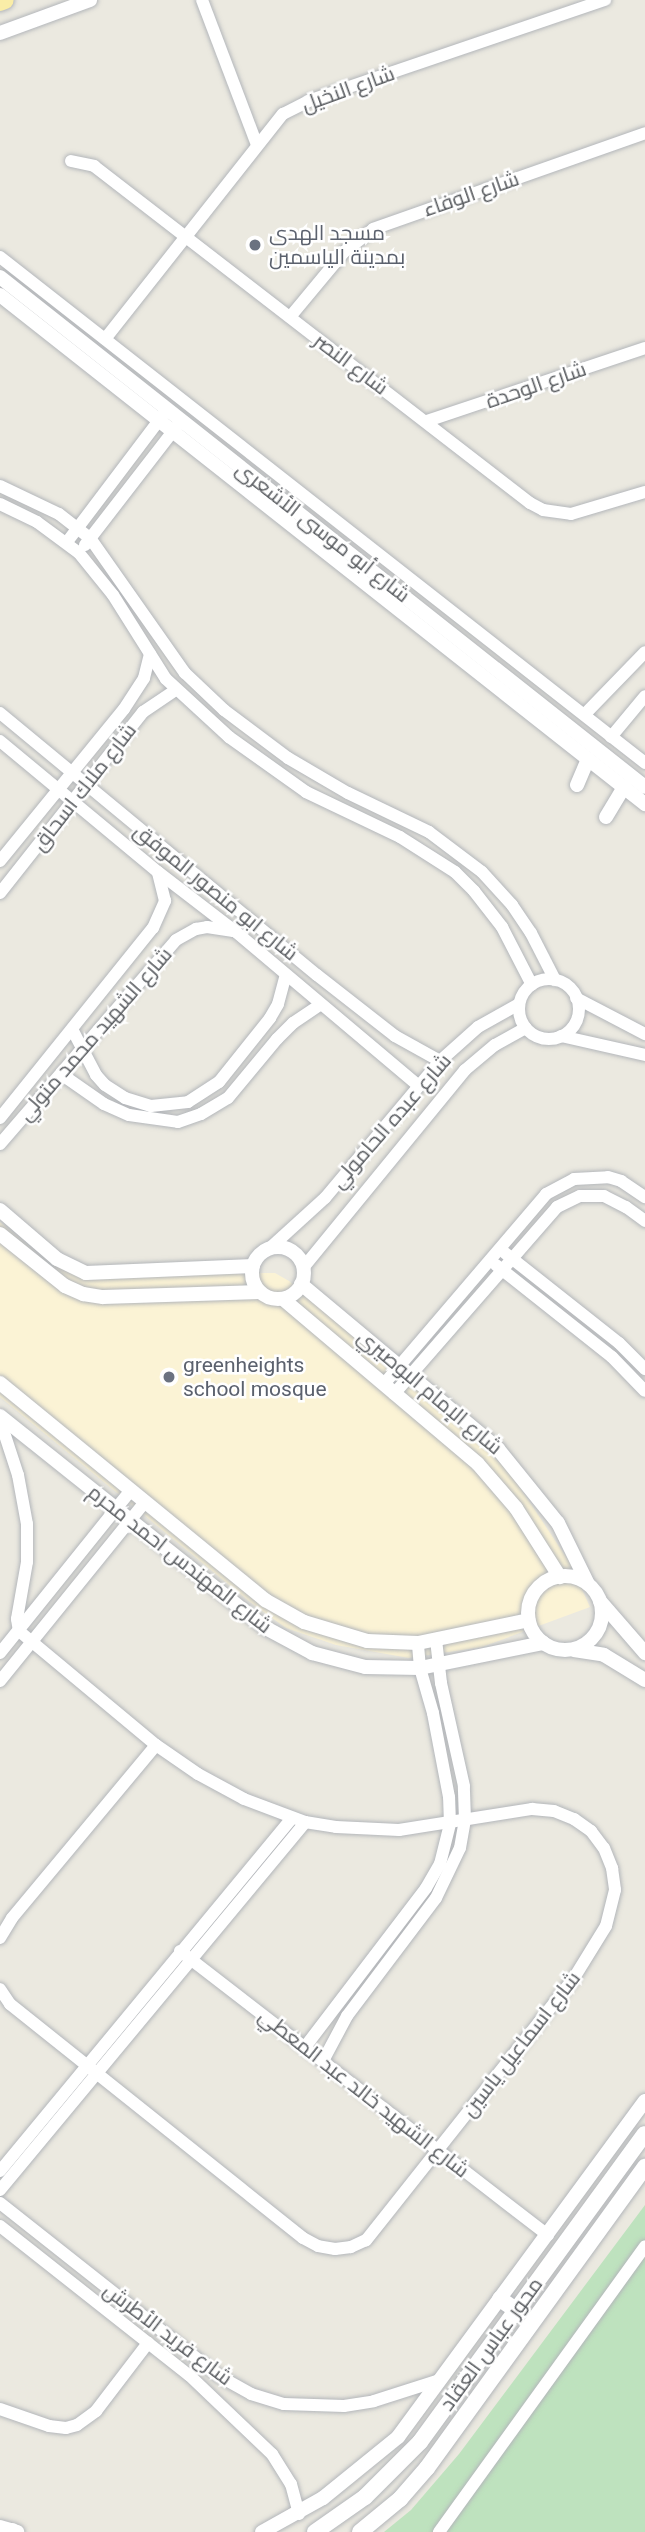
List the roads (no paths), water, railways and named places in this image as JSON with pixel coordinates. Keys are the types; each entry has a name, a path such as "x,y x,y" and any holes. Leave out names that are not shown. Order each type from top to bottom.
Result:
{"main road":[{"path":"0,2 5,0"},
{"name":"محور عباس العقاد","path":"315,2532 365,2497 401,2463 645,2134"},
{"path":"618,2172 625,2173 635,2168 643,2170"},
{"name":"محور عباس العقاد","path":"360,2532 400,2499 427,2468 643,2170"},
{"path":"500,2299 516,2310"}],"street":[{"path":"0,33 90,0"},
{"path":"202,0 257,145"},
{"name":"شارع النخيل","path":"105,339 283,114 308,101 605,0"},
{"name":"شارع الوفاء","path":"290,317 344,251 373,229 645,133"},
{"name":"شارع النصر","path":"71,161 94,166 543,510 571,514 645,492"},
{"path":"0,257 645,763"},
{"name":"شارع أبو موسى الأشعرى","path":"0,277 163,415"},
{"name":"شارع أبو موسى الأشعرى","path":"0,295 163,415 645,787"},
{"name":"شارع الوحدة","path":"427,421 645,348"},
{"path":"67,542 163,415"},
{"path":"79,553 177,426"},
{"name":"شارع أبو موسى الأشعرى","path":"177,426 319,554 393,614 645,804"},
{"path":"0,486 34,499 90,538 134,597 171,655 203,692 288,758 348,793 410,821 465,858 512,905 531,933 555,980"},
{"path":"0,504 37,522 79,553 119,604 176,690 229,737 306,792 410,842 455,873 474,891 502,927 532,985"},
{"path":"584,714 645,652"},
{"name":"شارع ملاك اسحاق","path":"0,861 138,690 150,654"},
{"name":"شارع ملاك اسحاق","path":"0,893 143,712 176,690"},
{"path":"611,737 645,696"},
{"name":"شارع ابو منصور الموفق","path":"0,713 317,975 395,1036 440,1061"},
{"name":"شارع ابو منصور الموفق","path":"0,741 158,872 236,932 418,1085"},
{"path":"577,785 588,759"},
{"path":"606,817 624,788"},
{"name":"شارع الشهيد محمد متولي","path":"0,1118 158,921 165,901 158,872"},
{"path":"187,895 198,879"},
{"name":"شارع الشهيد محمد متولي","path":"0,1144 176,940 196,929 207,927 236,932"},
{"path":"72,1029 96,1075 105,1086 125,1098 151,1106 188,1102 219,1082 270,1018 278,1004 286,975"},
{"path":"304,990 317,975"},
{"path":"645,1034 576,998 568,986 555,980 532,985 519,1004 519,1012 526,1028 538,1037 561,1036 645,1055"},
{"path":"561,1036 576,1020 576,998"},
{"name":"شارع عبده الحامولي","path":"270,1248 325,1198 440,1061 478,1027 519,1004"},
{"path":"61,1074 104,1104 130,1115 178,1122 201,1114 228,1098 277,1039 293,1023 320,1005"},
{"name":"شارع عبده الحامولي","path":"303,1268 465,1070 495,1045 526,1028"},
{"path":"406,1370 490,1260 546,1194 562,1183 589,1177 616,1180 645,1197"},
{"path":"609,1198 616,1180"},
{"path":"389,1389 557,1207 580,1196 593,1194 609,1198 645,1221"},
{"path":"0,1210 57,1259 86,1273 253,1266"},
{"path":"0,1234 57,1280 83,1294 103,1297 260,1292"},
{"path":"270,1248 291,1251 303,1268 301,1284 294,1294 283,1299 271,1298 260,1292 254,1283 253,1266 259,1255 270,1248"},
{"path":"500,1248 619,1343 642,1373 645,1391"},
{"path":"490,1260 642,1373"},
{"name":"شارع الإمام البوصيري","path":"301,1284 475,1427 525,1479 558,1522 588,1584"},
{"name":"شارع الإمام البوصيري","path":"283,1299 457,1444 498,1486 533,1532 560,1577"},
{"name":"شارع المهندس احمد محرم","path":"0,1383 284,1612 345,1637 389,1643 418,1643 529,1620"},
{"path":"0,1418 18,1475 27,1524 27,1562 16,1619 19,1631"},
{"name":"شارع المهندس احمد محرم","path":"0,1418 264,1627 287,1642 338,1661 365,1667 420,1668 543,1643"},
{"path":"0,1653 131,1490"},
{"path":"0,1681 145,1502"},
{"path":"645,1653 588,1584 570,1577 560,1577 542,1585 535,1592 529,1620 543,1643 562,1650 604,1656 645,1681"},
{"path":"572,1650 591,1640 598,1632 601,1622 600,1601"},
{"name":"شارع اسماعيل ياسين","path":"0,1989 9,2004 303,2238 318,2246 335,2249 351,2247 366,2240 596,1945 611,1911 615,1890 612,1868 604,1848 591,1832 574,1819 554,1811 532,1809 450,1824 368,1830 299,1820 244,1798 198,1774 156,1745 19,1631"},
{"path":"323,2062 347,2016 436,1898 460,1848 465,1820 464,1786 438,1665 436,1640"},
{"path":"305,2048 426,1888 440,1864 450,1824 442,1762 420,1668 418,1643"},
{"path":"0,1938 12,1918 156,1745"},
{"path":"0,2190 180,1951 240,1879 299,1820"},
{"path":"0,2171 192,1960 251,1888 299,1820"},
{"path":"240,1879 251,1888"},
{"name":"شارع الشهيد خالد عبد المعطي","path":"180,1951 548,2235"},
{"path":"262,2532 299,2514 346,2482 398,2437 645,2101"},
{"name":"شارع فريد الأطرش","path":"0,2203 200,2361 251,2394 284,2404 313,2407 374,2401 440,2380"},
{"name":"شارع فريد الأطرش","path":"0,2226 189,2375 272,2454 291,2484 299,2514"},
{"path":"439,2532 645,2246"},
{"path":"0,2409 49,2426 66,2428 77,2425 96,2411 148,2343"},
{"path":"189,2375 200,2361"}],"place":[{"name":"مسجد الهدى بمدينة الياسمين","path":"255,245"},
{"name":"greenheights school mosque","path":"169,1377"}]}
